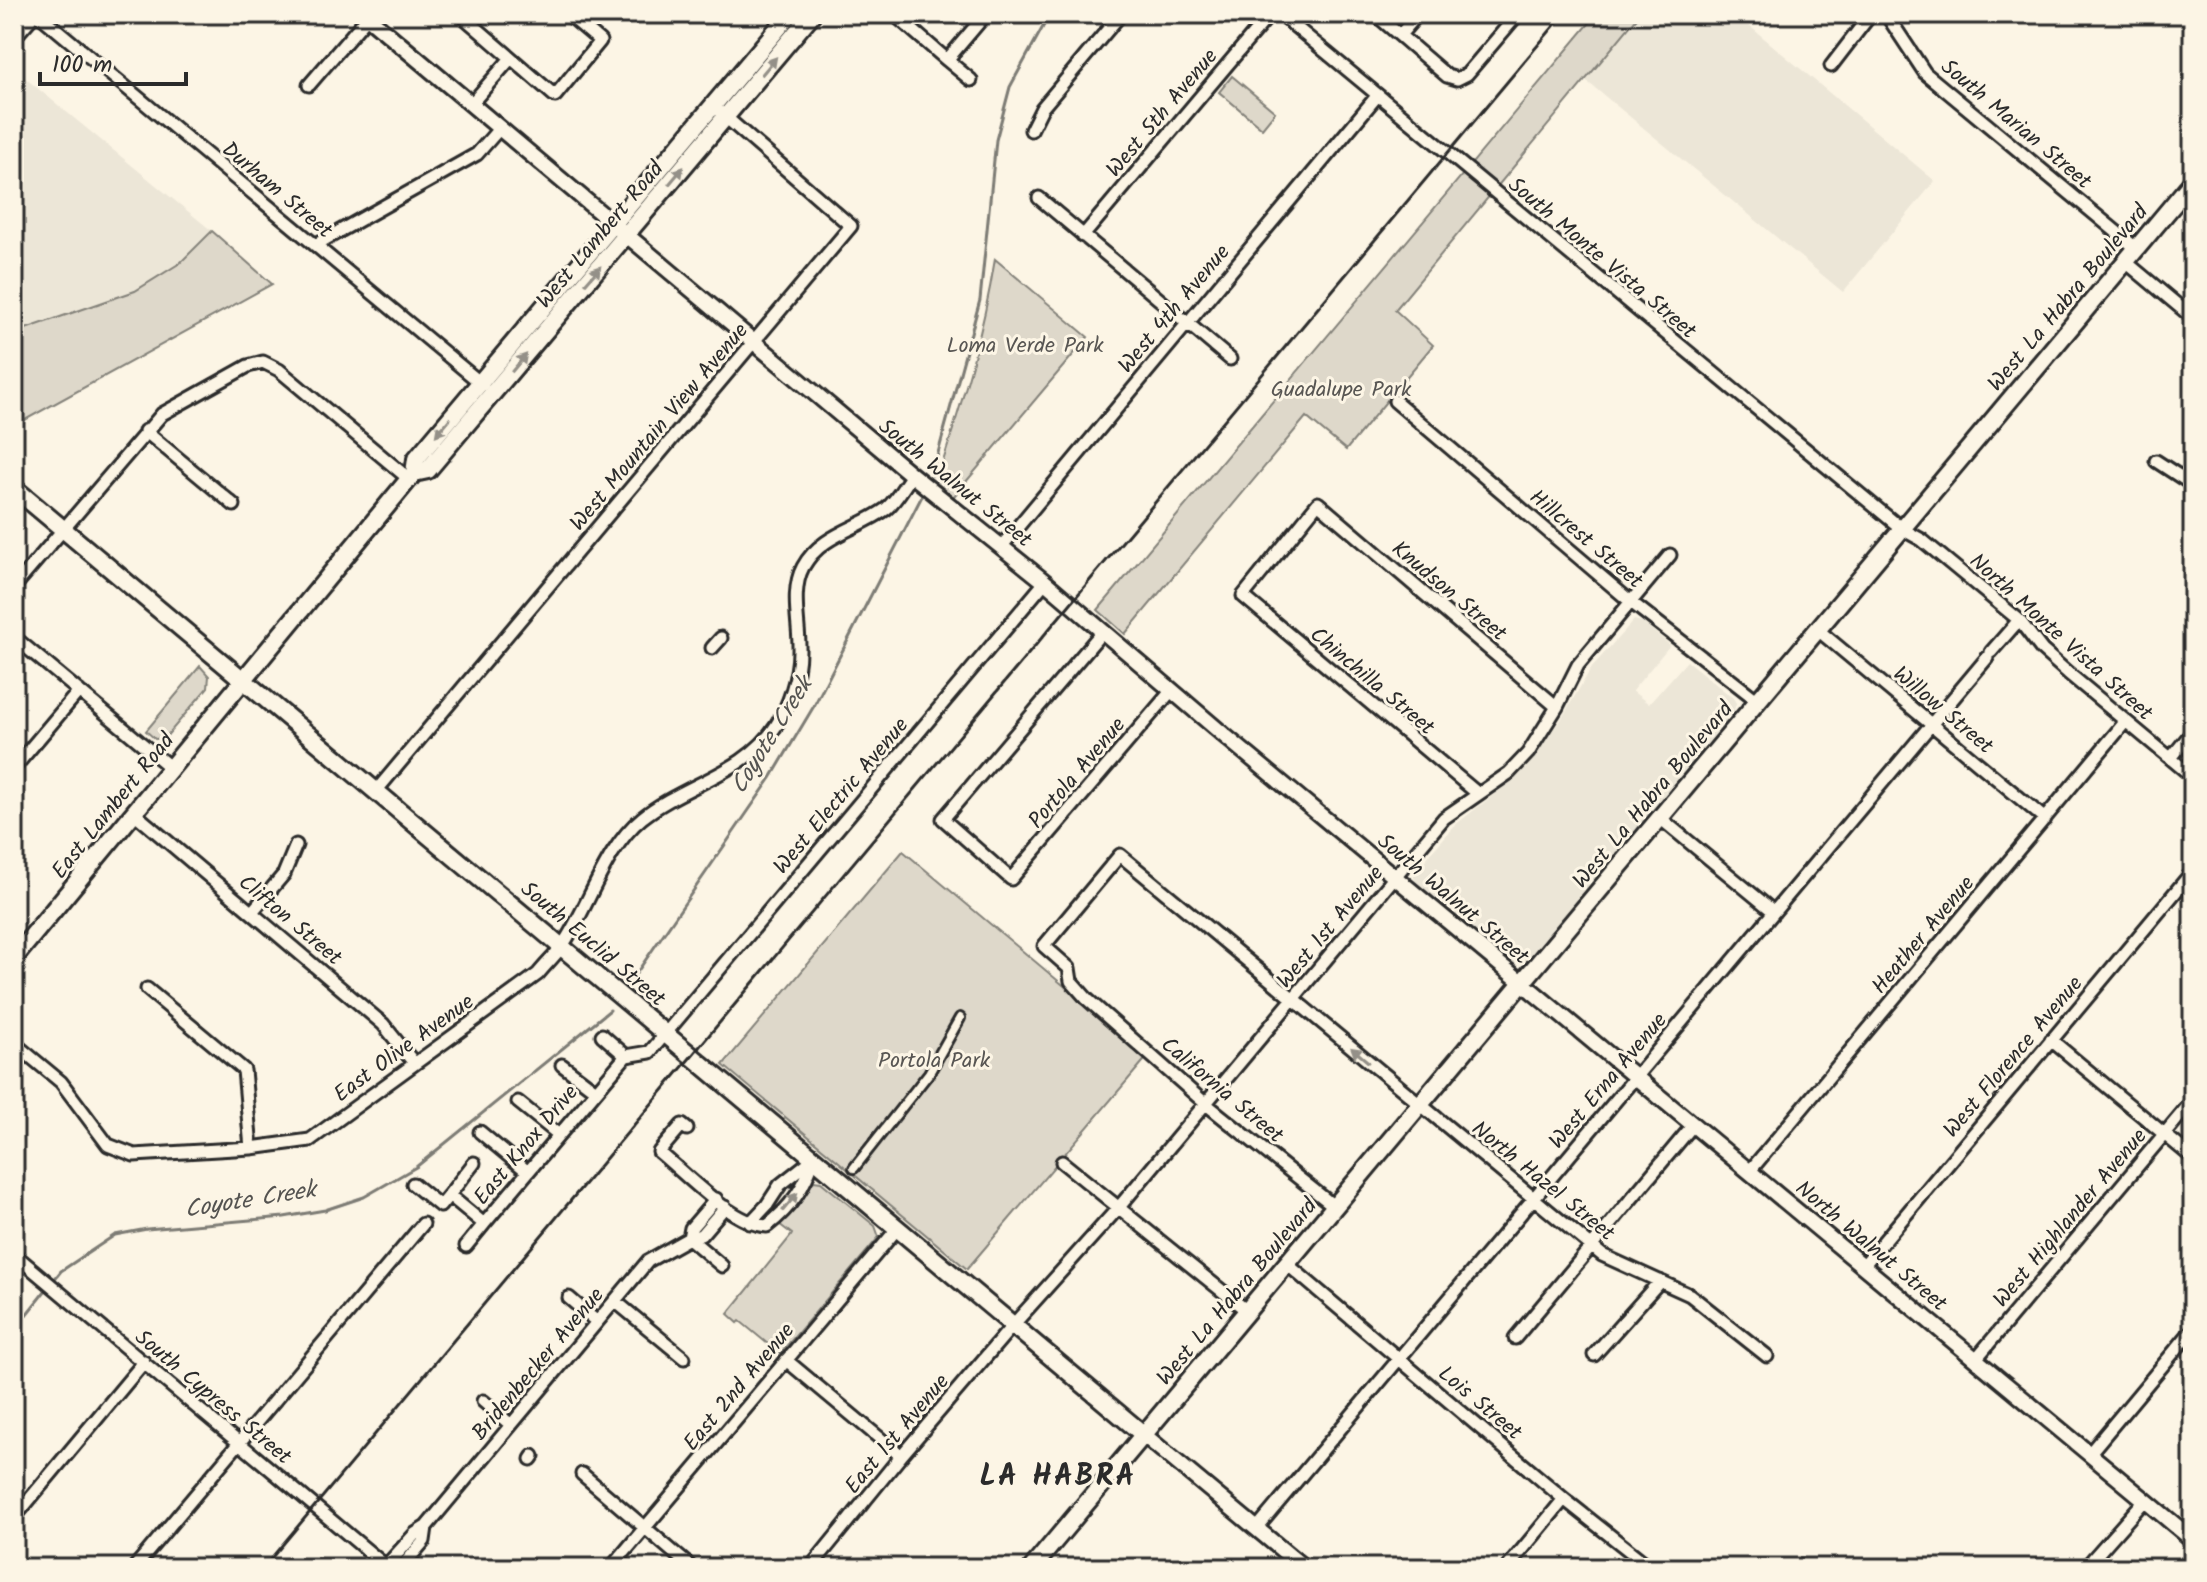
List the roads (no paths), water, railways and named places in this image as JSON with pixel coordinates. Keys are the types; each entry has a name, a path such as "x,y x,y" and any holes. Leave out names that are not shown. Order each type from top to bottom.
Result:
{"main road":[{"name":"West Lambert Road","path":"486,388 627,235 790,14"},
{"name":"West Lambert Road","path":"244,680 411,476 428,470 486,388 613,223 812,14"},
{"name":"West La Habra Boulevard","path":"1032,1568 2193,181"},
{"name":"South Euclid Street","path":"14,488 1144,1435"},
{"name":"East Lambert Road","path":"14,958 244,680"}],"street":[{"path":"14,38 36,14"},
{"name":"Durham Street","path":"36,14 486,388"},
{"path":"470,14 466,19 555,96 600,41 568,14"},
{"path":"894,14 971,80"},
{"path":"947,60 986,14"},
{"path":"1031,130 1042,108 1121,14"},
{"name":"West 5th Avenue","path":"1083,236 1270,14"},
{"name":"South Monte Vista Street","path":"1280,14 1902,529"},
{"path":"1375,14 1447,76 1457,79 1467,74 1518,14"},
{"path":"1400,35 1418,14"},
{"path":"1831,66 1871,14"},
{"name":"South Marian Street","path":"1886,14 1925,73 2131,255 2193,318"},
{"path":"309,85 367,15"},
{"name":"South Walnut Street","path":"367,15 499,129 1522,983"},
{"path":"471,104 511,58"},
{"name":"West 4th Avenue","path":"1001,547 1377,96"},
{"name":"West Mountain View Avenue","path":"377,790 851,226 719,112"},
{"path":"315,245 477,154 499,129"},
{"path":"1039,198 1230,359"},
{"path":"14,587 162,414 248,366 263,362 279,370 411,476"},
{"name":"Hillcrest Street","path":"1395,401 1631,602 1758,701"},
{"path":"145,431 234,505"},
{"path":"2156,461 2193,485"},
{"name":"East Olive Avenue","path":"14,1043 61,1082 108,1145 134,1155 251,1148 310,1140 538,974 562,945 612,856 641,818 742,761 760,746 777,725 795,681 799,656 797,582 803,568 812,553 827,541 889,506 912,475"},
{"name":"Chinchilla Street","path":"1318,503 1243,596 1477,793"},
{"name":"Knudson Street","path":"1318,503 1557,707"},
{"name":"North Monte Vista Street","path":"1902,529 1922,540 2019,620 2042,650 2193,777"},
{"name":"West 1st Avenue","path":"1013,1325 1120,1206 1444,818 1509,773 1528,753 1557,707 1578,665 1670,555"},
{"name":"West Electric Avenue","path":"667,1033 1045,582"},
{"name":"West Erna Avenue","path":"1257,1528 2019,620"},
{"name":"Willow Street","path":"1818,630 2045,819"},
{"name":"Portola Avenue","path":"1103,631 943,819 1011,879 1172,690"},
{"path":"14,637 171,768"},
{"path":"712,648 721,638"},
{"path":"14,768 79,691"},
{"name":"Heather Avenue","path":"1749,1172 2126,721"},
{"path":"2171,758 2193,731"},
{"name":"Clifton Street","path":"134,813 383,1024 414,1063"},
{"path":"1660,818 1774,912"},
{"path":"252,912 284,874 296,845"},
{"name":"California Street","path":"1176,900 1120,855 1044,946 1069,968 1071,981 1087,999 1206,1104 1335,1207"},
{"name":"West Florence Avenue","path":"1863,1266 2193,871"},
{"name":"North Hazel Street","path":"1176,900 1602,1255 1690,1295 1767,1356"},
{"name":"North Walnut Street","path":"1522,983 2193,1540"},
{"path":"147,989 244,1070 251,1148"},
{"path":"854,1168 929,1073 960,1018"},
{"name":"East Knox Drive","path":"413,1184 440,1206 449,1195 484,1224 626,1056 650,1052 667,1033"},
{"path":"602,1035 626,1056"},
{"path":"2051,1040 2193,1158"},
{"path":"562,1065 596,1091"},
{"name":"West Highlander Avenue","path":"1975,1360 2193,1100"},
{"path":"518,1102 559,1135"},
{"path":"687,1129 682,1125 659,1152 750,1223 767,1226 773,1222 793,1201 807,1179 813,1159"},
{"path":"1515,1338 1693,1125"},
{"path":"480,1132 528,1172"},
{"path":"750,1223 780,1185 813,1159"},
{"path":"1062,1162 1247,1311"},
{"path":"449,1195 474,1163"},
{"name":"Bridenbecker Avenue","path":"387,1567 415,1534 426,1527 648,1261 689,1238 691,1228 721,1203"},
{"path":"134,1568 423,1224"},
{"path":"466,1246 484,1224"},
{"name":"East 2nd Avenue","path":"611,1568 897,1229"},
{"path":"689,1238 722,1266"},
{"name":"South Cypress Street","path":"14,1254 387,1567"},
{"name":"Lois Street","path":"1287,1264 1564,1499 1651,1568"},
{"path":"1594,1355 1660,1281"},
{"path":"569,1298 597,1322"},
{"path":"615,1301 684,1358"},
{"name":"East 1st Avenue","path":"810,1568 1013,1325"},
{"path":"2089,1454 2193,1329"},
{"path":"786,1360 901,1456"},
{"path":"14,1518 144,1362"},
{"path":"483,1401 511,1425"},
{"path":"1144,1435 1304,1568"},
{"path":"582,1474 692,1568"},
{"path":"1507,1568 1564,1499"},
{"path":"2085,1568 2145,1500"},
{"name":"Bridenbecker Avenue","path":"401,1568 424,1541 426,1527"}],"waterway":[{"name":"Coyote Creek","path":"932,475 980,300 996,140 1010,87 1050,14"},
{"name":"Coyote Creek","path":"631,981 771,778 814,706 922,496"},
{"name":"Coyote Creek","path":"14,1330 61,1271 115,1235 147,1229 284,1217 325,1210 364,1197 416,1167 610,1010"}],"railway":[{"path":"263,1568 1564,14"}],"district":[{"name":"LA HABRA","path":"1058,1475"}],"park label":[{"name":"Loma Verde Park","path":"1025,344"},
{"name":"Guadalupe Park","path":"1341,388"},
{"name":"Portola Park","path":"934,1059"}]}
